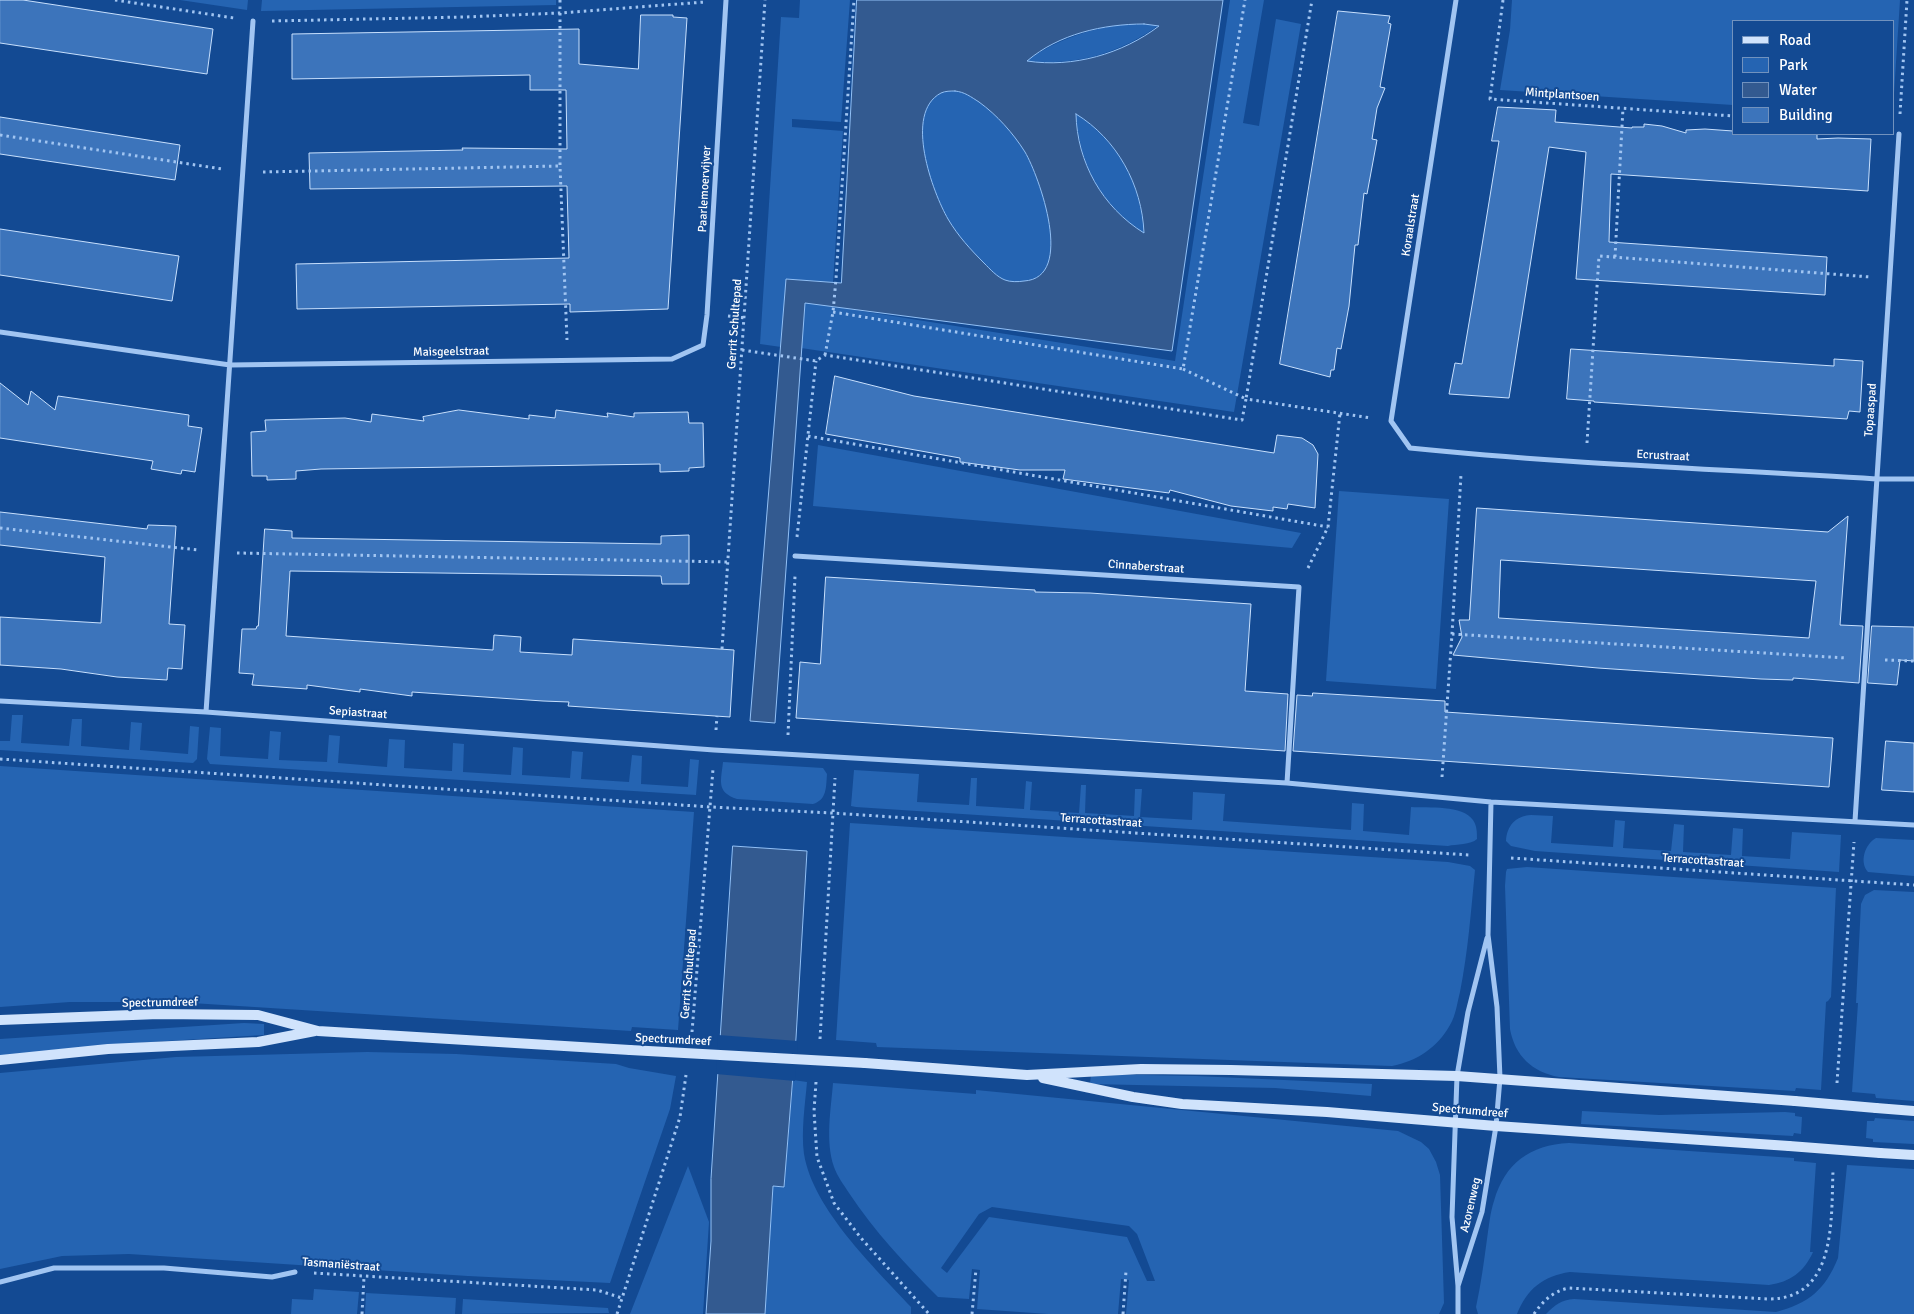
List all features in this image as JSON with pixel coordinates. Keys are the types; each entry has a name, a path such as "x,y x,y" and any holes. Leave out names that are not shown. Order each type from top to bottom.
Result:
{"main road":[{"name":"Spectrumdreef","path":"0,1020 159,1014 258,1015 318,1031 1027,1074 1141,1069 1457,1076 1914,1110"},
{"name":"Spectrumdreef","path":"0,1060 108,1049 258,1042 318,1031"},
{"name":"Spectrumdreef","path":"1027,1074 1133,1097 1182,1104 1327,1112 1496,1126 1914,1155"}],"street":[{"name":"Paarlemoervijver","path":"672,359 703,345 726,0"},
{"name":"Koraalstraat","path":"1391,421 1456,0"},
{"path":"206,712 253,21"},
{"name":"Topaaspad","path":"1855,821 1899,134"},
{"name":"Maisgeelstraat","path":"0,332 230,365 672,359"},
{"name":"Ecrustraat","path":"1391,421 1410,448 1462,453 1876,479 1914,479"},
{"name":"Cinnaberstraat","path":"796,556 1299,587"},
{"path":"1287,782 1299,587"},
{"name":"Sepiastraat","path":"0,701 206,712 714,750"},
{"path":"714,750 1287,782 1491,802 1914,825"},
{"path":"1491,802 1488,935 1497,1007 1500,1078"},
{"path":"1457,1076 1468,1012 1488,935"},
{"name":"Azorenweg","path":"1457,1076 1452,1217 1458,1286 1458,1314"},
{"name":"Azorenweg","path":"1458,1286 1482,1212 1496,1126 1500,1078"},
{"name":"Tasmaniëstraat","path":"0,1282 54,1268 164,1268 272,1277 296,1272"}],"path":[{"path":"116,0 253,21 560,13 726,0"},
{"path":"560,0 560,166 568,361"},
{"name":"Gerrit Schultepad","path":"722,649 765,0"},
{"path":"825,355 836,280 854,0"},
{"path":"1183,369 1246,0"},
{"path":"742,350 816,361 825,355 1242,420 1312,0"},
{"name":"Mintplantsoen","path":"1504,0 1490,99 1732,116"},
{"path":"1899,134 1907,0"},
{"path":"1615,257 1623,108"},
{"path":"0,135 244,172 560,166"},
{"path":"1586,461 1599,256 1889,279"},
{"path":"833,310 1183,369 1246,399 1391,421"},
{"path":"1299,587 1328,527 1340,413"},
{"path":"808,436 1328,527"},
{"path":"1440,797 1452,634 1462,453"},
{"path":"0,528 216,552 729,562"},
{"path":"1452,634 1914,661"},
{"name":"Gerrit Schultepad","path":"692,1032 717,716"},
{"path":"0,759 711,807"},
{"name":"Terracottastraat","path":"711,807 852,814 1914,885"},
{"path":"617,1314 680,1117 687,1070"},
{"path":"972,1314 976,1269"},
{"path":"1123,1314 1126,1271"},
{"name":"Tasmaniëstraat","path":"296,1272 597,1290 622,1298"},
{"path":"362,1314 364,1277"}],"green space":[{"path":"180,0 248,0 247,10"},
{"path":"262,0 556,0 556,5 261,11"},
{"path":"800,0 850,0 841,122 792,119 792,127 843,131 833,282 786,279 781,347 760,344 781,17 799,18"},
{"path":"1230,0 1264,0 1243,123 1259,126 1276,19 1301,24 1234,412 801,348 805,302 1175,361"},
{"path":"1512,0 1900,0 1894,93 1894,20 1732,20 1732,105 1500,90 1510,30"},
{"path":"1130,24 1159,25 1128,44 1096,56 1062,62 1026,61 1050,46 1076,35 1102,28"},
{"path":"955,91 973,98 986,107 1010,131 1031,164 1045,203 1050,224 1051,245 1048,263 1040,276 1017,282 1007,281 999,277 965,243 942,207 929,173 925,154 924,117 930,103 941,93"},
{"path":"1076,113 1104,138 1125,165 1138,197 1144,234 1115,209 1095,182 1082,150"},
{"path":"818,445 1301,533 1292,548 813,506"},
{"path":"1339,491 1449,499 1436,689 1326,681"},
{"path":"12,715 23,715 21,743 69,746 72,719 82,719 81,746 129,750 131,722 142,723 140,750 188,754 190,726 199,727 197,759 193,763 0,750 0,741 10,741"},
{"path":"210,727 221,728 220,756 268,759 270,731 281,732 279,760 327,762 329,735 340,736 338,763 387,767 389,739 405,740 404,768 452,771 453,743 464,744 463,772 511,775 513,747 523,748 522,775 570,778 572,751 583,752 581,779 629,782 632,755 642,756 641,784 688,787 690,759 699,760 696,795 210,764 207,759"},
{"path":"723,762 823,768 827,774 825,792 818,802 813,804 737,799 726,793 721,785"},
{"path":"0,766 694,812 678,1030 632,1027 631,1031 176,1002 70,1002 0,1007"},
{"path":"854,770 919,774 917,802 969,805 971,778 977,778 976,806 1024,809 1026,781 1032,782 1030,810 1079,813 1081,785 1086,785 1085,813 1134,816 1135,789 1142,789 1140,817 1192,820 1193,792 1225,794 1223,821 1351,830 1352,803 1364,804 1363,831 1409,835 1411,807 1445,808 1468,815 1475,825 1477,839 1467,843 1448,846 856,807 851,806"},
{"path":"1531,815 1553,816 1551,843 1613,847 1615,820 1625,821 1623,848 1671,851 1674,824 1684,825 1683,852 1731,855 1733,828 1743,829 1742,856 1790,859 1792,832 1841,835 1839,872 1535,851 1511,846 1506,841 1510,826 1520,817"},
{"path":"850,823 1448,862 1470,866 1475,870 1471,916 1463,977 1455,1013 1445,1033 1433,1047 1410,1061 1392,1066 877,1047 876,1043 836,1040"},
{"path":"1876,838 1914,840 1914,876 1868,872 1865,868 1864,854 1869,844"},
{"path":"1527,867 1836,888 1831,997 1826,1002 1821,1090 1796,1088 1795,1091 1559,1077 1549,1075 1533,1067 1516,1047 1510,1029 1505,886 1507,869"},
{"path":"1874,890 1914,892 1914,1101 1876,1098 1875,1094 1852,1092 1858,1003 1856,1003 1861,904 1865,895"},
{"path":"244,1023 264,1024 264,1035 151,1042 0,1056 0,1039"},
{"path":"367,1052 456,1054 616,1064 676,1076 670,1109 610,1283 468,1276 129,1254 62,1256 0,1269 0,1073 176,1057"},
{"path":"1091,1074 1196,1076 1372,1084 1371,1096 1275,1088 1090,1084"},
{"path":"793,1080 807,1082 803,1145 810,1175 819,1195 832,1216 863,1256 911,1307 911,1314 765,1314 773,1186 784,1187"},
{"path":"833,1083 976,1094 976,1090 1398,1131 1421,1142 1429,1149 1440,1175 1444,1303 1439,1314 1126,1314 1129,1280 1121,1279 1118,1314 1048,1314 977,1309 980,1270 972,1269 969,1299 938,1297 880,1234 837,1174 831,1157 829,1125","holes":["992,1207 1129,1226 1137,1234 1155,1281 1147,1281 1127,1237 989,1217 947,1273 941,1268 979,1214"]},
{"path":"1582,1111 1659,1115 1795,1113 1795,1116 1802,1117 1801,1134 1794,1133 1793,1136 1581,1124"},
{"path":"1875,1118 1914,1121 1914,1144 1873,1142 1873,1139 1866,1138 1867,1121 1874,1121"},
{"path":"1569,1143 1794,1158 1794,1161 1816,1163 1810,1252 1813,1252 1796,1275 1777,1284 1570,1272 1544,1280 1537,1285 1526,1297 1517,1314 1478,1314 1476,1307 1491,1215 1494,1201 1505,1176 1512,1166 1531,1152"},
{"path":"1847,1165 1914,1169 1914,1314 1546,1314 1565,1300 1574,1299 1776,1312 1798,1304 1815,1294 1827,1279 1838,1258"},
{"path":"688,1166 709,1222 703,1314 630,1314"},
{"path":"314,1289 359,1292 357,1314 291,1314 292,1299 313,1300"},
{"path":"366,1293 456,1298 455,1314 365,1314"},
{"path":"463,1299 608,1308 609,1313 462,1314"}],"water":[{"path":"857,0 1223,0 1172,351 805,303 775,723 750,721 786,279 841,283","holes":["1144,24 1159,26 1129,44 1096,57 1062,62 1044,63 1027,61 1053,44 1082,32 1113,26","953,91 968,95 992,113 1015,138 1031,164 1045,203 1051,245 1048,263 1040,276 1017,282 1007,281 999,277 965,243 942,207 929,173 925,154 924,117 930,103 941,93","1076,114 1104,136 1125,165 1138,198 1144,233 1129,222 1104,197 1087,166 1077,132"]},
{"path":"733,846 807,851 796,1038 784,1187 773,1186 765,1314 706,1314 711,1241 711,1179"}],"pier":[{"path":"718,1035 798,1041 795,1081 716,1074"}],"building":[{"path":"0,0 23,0 213,29 207,74 0,43"},
{"path":"1338,11 1390,16 1388,23 1391,24 1380,87 1385,88 1377,108 1372,139 1377,140 1367,194 1364,193 1358,245 1355,245 1349,306 1341,349 1337,348 1334,370 1331,370 1330,377 1280,364"},
{"path":"641,15 673,15 673,17 687,18 668,309 570,312 570,304 297,309 296,264 569,258 567,186 310,189 309,153 463,150 462,148 567,149 566,90 530,90 530,75 292,79 292,34 579,29 579,64 638,69"},
{"path":"1498,107 1556,110 1555,122 1632,128 1644,127 1644,124 1662,126 1686,133 1686,130 1705,129 1732,131 1732,135 1817,135 1817,139 1871,139 1868,191 1611,174 1609,242 1827,257 1825,295 1576,279 1586,152 1549,147 1509,398 1449,394 1455,363 1462,364 1475,288 1499,141 1492,141"},
{"path":"0,117 180,145 175,180 0,154"},
{"path":"0,229 179,256 172,301 0,275"},
{"path":"1571,349 1834,366 1834,359 1863,361 1860,412 1849,411 1847,419 1567,399"},
{"path":"835,376 914,396 1274,453 1277,435 1302,438 1313,445 1318,454 1315,508 1288,504 1287,509 1273,507 1273,511 1231,506 1170,490 1169,493 1063,479 1065,470 1020,470 960,462 960,458 826,434"},
{"path":"0,383 28,405 31,391 55,410 58,396 189,415 188,426 202,428 195,472 182,470 181,474 151,469 153,461 0,438"},
{"path":"459,410 529,419 529,415 555,418 556,410 608,417 607,413 634,417 634,413 688,412 689,423 703,423 704,467 689,468 689,471 660,472 660,464 321,469 296,471 296,479 267,480 267,476 252,476 251,432 266,431 265,420 345,418 371,422 372,414 424,421 423,417"},
{"path":"1477,508 1828,532 1848,516 1840,625 1863,626 1859,683 1793,678 1793,680 1761,679 1598,668 1453,655 1462,637 1459,620 1469,620","holes":["1501,560 1816,581 1809,638 1499,618"]},
{"path":"0,512 147,529 148,525 176,526 169,624 185,625 182,669 168,668 167,680 0,665 0,617 101,623 105,557 0,545"},
{"path":"265,529 292,531 292,538 661,544 661,536 689,535 689,584 662,584 661,576 290,571 286,636 493,650 494,635 521,637 520,652 572,655 573,639 734,650 730,717 568,706 569,702 412,692 412,696 360,689 360,692 307,685 307,689 252,685 254,674 239,673 242,629 256,629 258,626"},
{"path":"826,577 1035,590 1035,592 1090,593 1251,604 1245,691 1288,694 1285,751 796,718 800,662 820,664"},
{"path":"1872,626 1914,627 1914,661 1900,660 1897,685 1868,683"},
{"path":"1313,693 1445,701 1445,712 1833,738 1829,787 1293,751 1297,695 1312,696"},
{"path":"1886,741 1914,743 1914,792 1882,790"}]}
